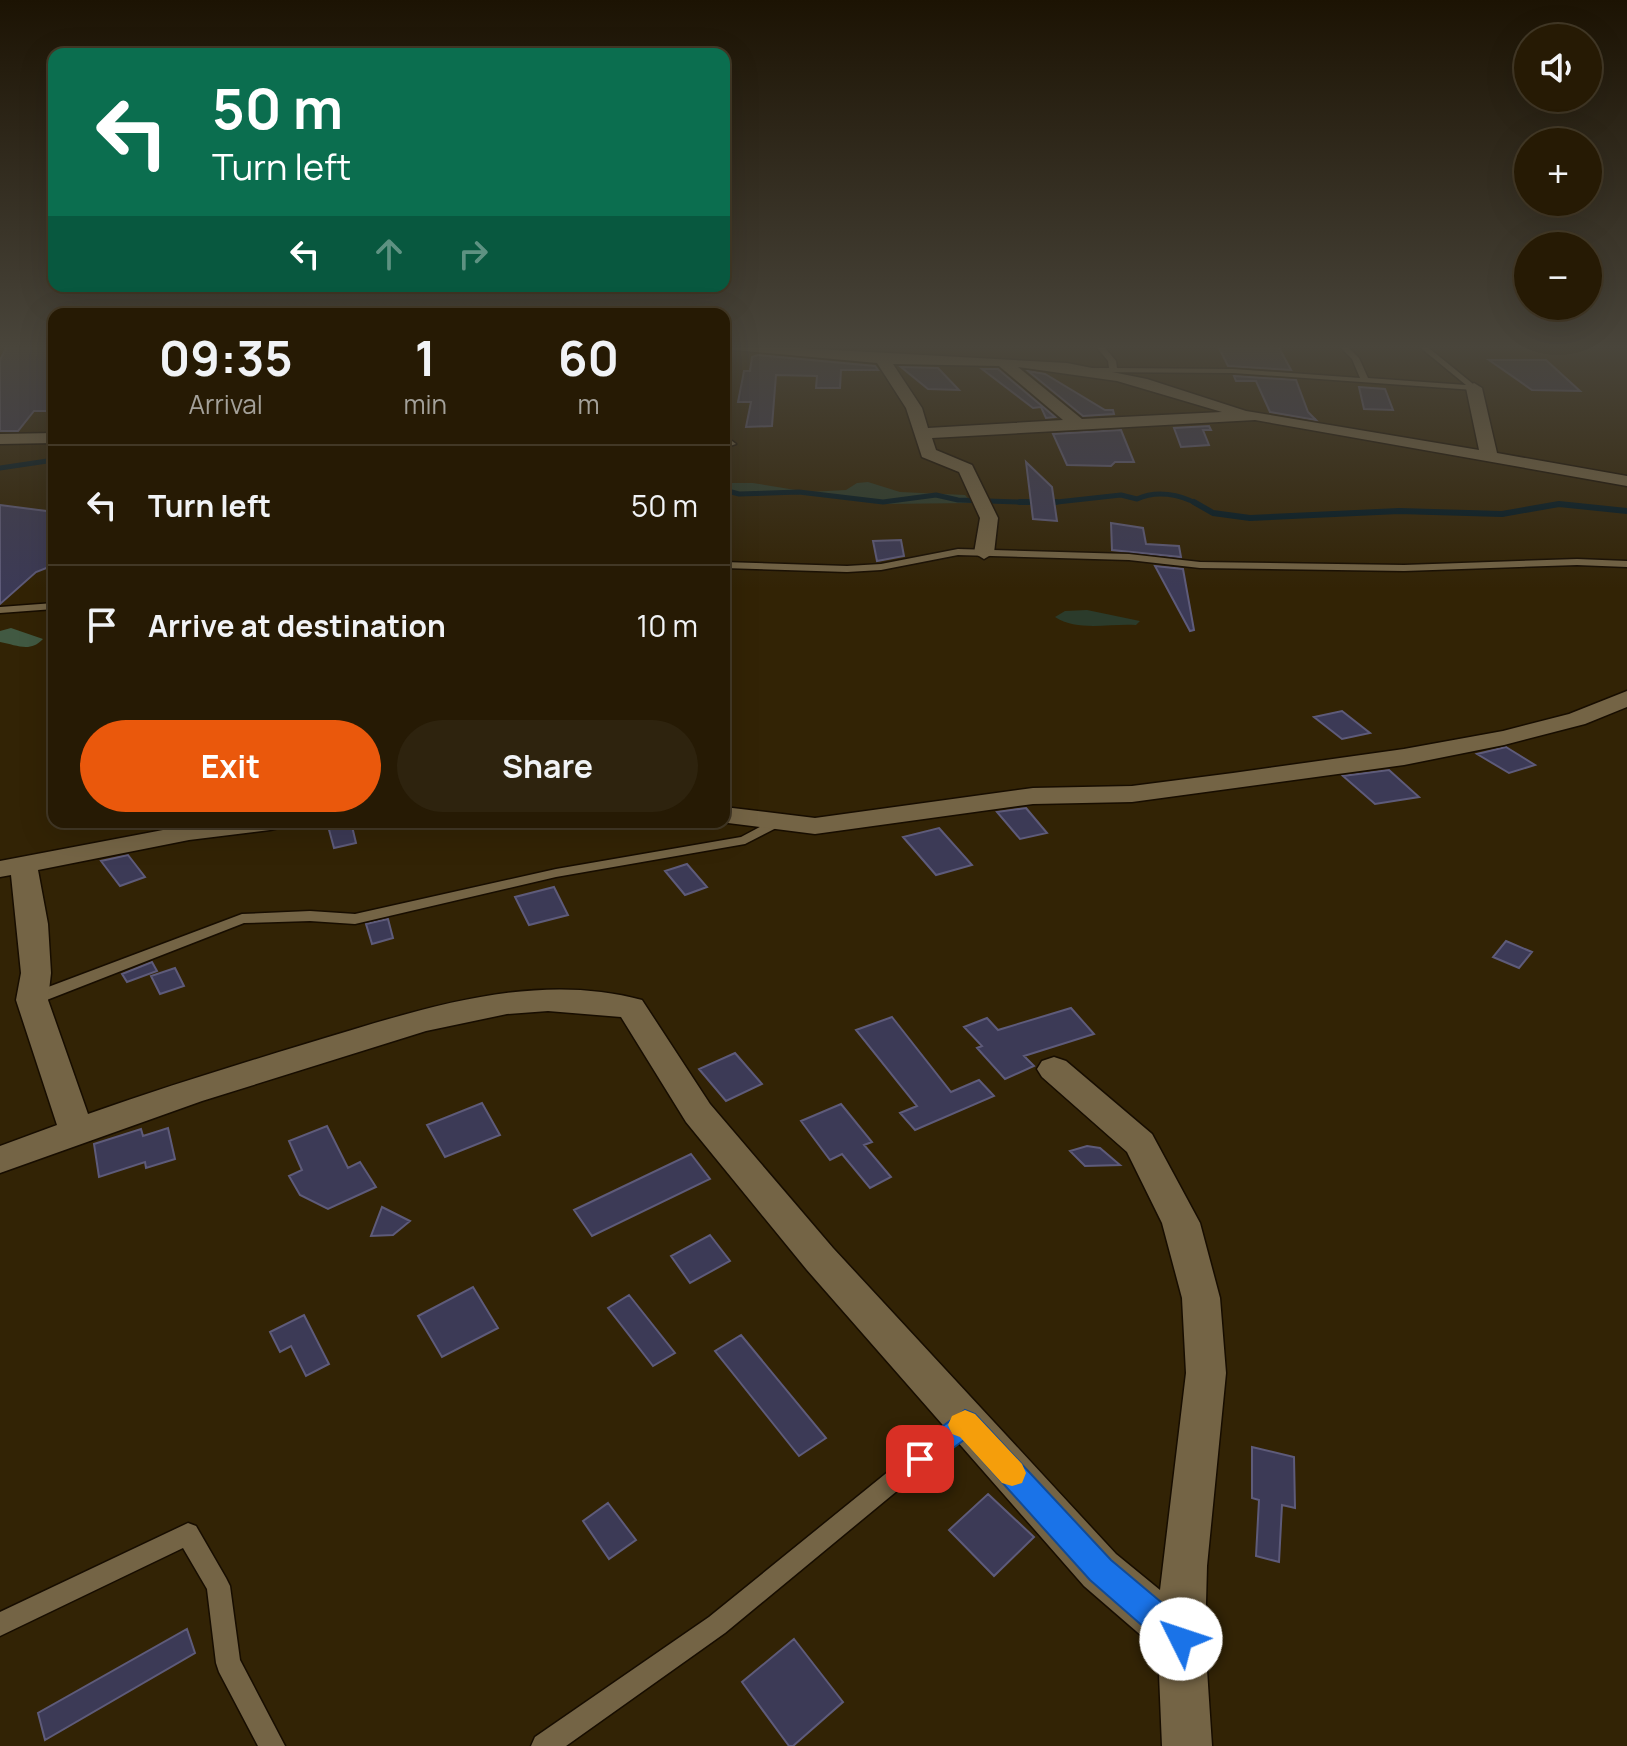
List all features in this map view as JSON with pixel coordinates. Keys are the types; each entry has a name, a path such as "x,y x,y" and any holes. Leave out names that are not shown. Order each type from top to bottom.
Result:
{"street":[{"path":"920,425 928,453 966,469 989,518 984,553"},
{"path":"923,433 1038,425"},
{"path":"1315,425 1627,481"},
{"path":"1482,425 1489,456"},
{"path":"0,439 48,438"},
{"path":"730,816 815,826 1033,796 1132,794 1404,757 1504,738 1577,719 1627,698"},
{"path":"76,1130 32,1000 36,973 33,924 11,867 221,828"},
{"path":"0,1160 76,1130 440,1015 526,999 631,1008 698,1113 820,1259 1100,1570 1181,1639"},
{"path":"1054,1069 1140,1143 1181,1223 1201,1298 1206,1373 1184,1566 1181,1639 1187,1746"}],"lane":[{"path":"730,565 847,569 881,567 958,552 1129,557 1200,565 1404,568 1577,562 1627,564"},
{"path":"0,610 48,606"},
{"path":"32,1000 242,919 310,916 355,919 556,873 745,840 777,822"},
{"path":"544,1746 717,1625 965,1422"},
{"path":"0,1624 188,1534 218,1586 228,1663 272,1746"}],"green space":[{"path":"868,482 900,492 965,495 972,503 883,504 782,492 730,493 730,483 753,483 808,492 846,490 857,483"},
{"path":"1087,610 1140,621 1136,625 1084,626 1055,617 1065,611"},
{"path":"11,628 43,639 28,647 0,642 0,631"}],"building":[{"path":"0,425 22,425 18,431 0,431"},
{"path":"1209,426 1211,430 1203,430 1209,445 1181,447 1174,428"},
{"path":"1121,430 1134,462 1115,462 1111,466 1067,465 1053,434"},
{"path":"1026,462 1052,487 1057,521 1033,519"},
{"path":"0,505 48,511 48,567 36,572 0,604"},
{"path":"1111,523 1143,528 1146,544 1179,546 1181,557 1112,550"},
{"path":"901,540 904,556 877,561 873,541"},
{"path":"1155,566 1183,569 1194,630 1190,631"},
{"path":"1342,711 1370,733 1342,739 1314,717"},
{"path":"1506,747 1535,765 1509,773 1477,754"},
{"path":"1389,770 1419,797 1375,804 1343,776"},
{"path":"1026,808 1047,833 1020,839 997,812"},
{"path":"329,828 352,828 356,843 334,848"},
{"path":"939,828 972,865 936,875 903,837"},
{"path":"128,855 145,877 120,886 101,861"},
{"path":"687,864 707,887 685,895 665,871"},
{"path":"554,887 568,915 529,925 515,897"},
{"path":"388,919 393,938 372,944 366,924"},
{"path":"1506,941 1532,952 1519,968 1493,957"},
{"path":"152,962 157,971 127,982 122,974"},
{"path":"175,968 184,986 160,994 151,976"},
{"path":"1071,1008 1094,1034 1024,1056 1034,1066 1005,1079 977,1048 982,1046 964,1027 987,1018 998,1030"},
{"path":"892,1017 951,1092 979,1080 994,1096 915,1130 900,1113 917,1106 856,1030"},
{"path":"735,1053 762,1084 726,1101 699,1069"},
{"path":"482,1103 500,1135 445,1157 427,1125"},
{"path":"841,1104 872,1142 864,1145 891,1177 870,1188 842,1154 830,1160 801,1121"},
{"path":"327,1126 348,1168 360,1162 376,1187 328,1209 300,1195 289,1176 302,1170 289,1141"},
{"path":"168,1128 175,1159 146,1168 145,1162 99,1177 94,1144 141,1129 143,1136"},
{"path":"1087,1146 1100,1148 1120,1165 1085,1166 1070,1151"},
{"path":"691,1154 710,1179 592,1236 574,1210"},
{"path":"382,1207 410,1221 393,1235 371,1236"},
{"path":"710,1235 730,1261 690,1283 671,1256"},
{"path":"473,1287 498,1328 442,1357 418,1316"},
{"path":"629,1295 675,1353 653,1366 608,1308"},
{"path":"304,1315 329,1364 306,1376 291,1346 280,1352 270,1332"},
{"path":"741,1335 826,1438 799,1456 715,1351"},
{"path":"1252,1447 1294,1457 1295,1508 1282,1505 1279,1562 1256,1556 1259,1500 1252,1498"},
{"path":"988,1494 1034,1537 994,1576 949,1530"},
{"path":"608,1503 636,1540 609,1559 583,1521"},
{"path":"187,1629 195,1653 45,1740 38,1713"},
{"path":"794,1639 843,1702 793,1746 789,1746 742,1682"}],"waterway":[{"path":"0,468 48,461"},
{"path":"730,492 799,492 883,502 936,495 958,500 1048,503 1121,495 1137,499 1160,494 1197,504"},
{"path":"1020,502 1056,502"},
{"path":"1194,502 1213,513 1250,518 1399,511 1502,514 1559,504 1627,511"}],"slow traffic":[{"path":"962,1425 965,1422 1012,1473"}],"route":[{"path":"920,1459 965,1422 1100,1570 1181,1639"}]}
